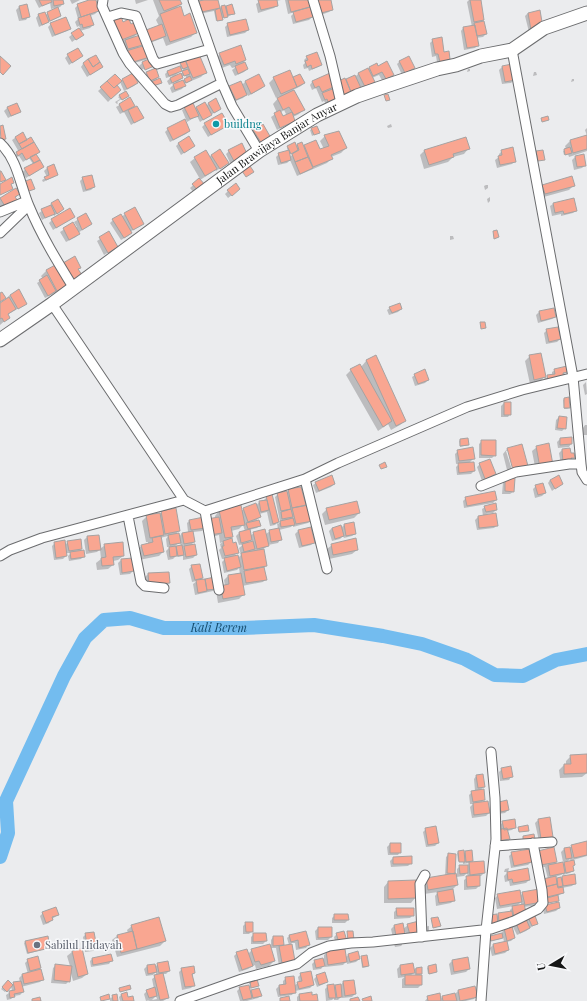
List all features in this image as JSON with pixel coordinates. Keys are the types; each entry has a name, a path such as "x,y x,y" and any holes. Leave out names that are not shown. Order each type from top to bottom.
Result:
{"street":[{"path":"104,0 102,6 123,53 130,64 165,104 171,106 178,105 222,83"},
{"path":"193,0 222,83 232,106 259,151"},
{"path":"313,0 330,56 341,103"},
{"path":"108,17 121,13 136,16 153,59 157,64 210,49"},
{"name":"Jalan Brawijaya Banjar Anyar","path":"0,340 52,304 259,151 307,121 341,103 368,92 481,56 512,50 544,28 587,13"},
{"path":"512,50 573,377 582,472 587,480"},
{"path":"0,143 11,158 19,174 28,203 50,250 73,287"},
{"path":"0,212 28,203"},
{"path":"0,233 28,203"},
{"path":"52,304 184,500 205,511 305,479 338,463 467,407 522,390 587,374"},
{"path":"481,486 516,472 569,464 581,464"},
{"path":"305,479 327,569"},
{"path":"0,556 10,550 42,538 184,500"},
{"path":"205,511 220,590"},
{"path":"128,516 141,582 145,586 164,588"},
{"path":"481,1001 486,930 495,846 496,811 491,752"},
{"path":"495,846 552,842"},
{"path":"180,1001 242,979 297,964 311,953 329,946 486,930 514,921 542,906 542,890 533,843"},
{"path":"422,937 420,884 425,875"}],"building":[{"path":"39,0 51,0 52,2 42,6"},
{"path":"53,0 63,0 64,4 54,6"},
{"path":"89,0 96,0 99,11 81,17 77,4"},
{"path":"159,0 180,0 182,4 164,11"},
{"path":"218,0 220,8 202,12 199,1"},
{"path":"258,0 277,0 278,6 261,10"},
{"path":"288,0 309,0 310,7 291,12"},
{"path":"317,0 331,0 333,10 321,13"},
{"path":"470,0 481,0 484,20 474,22"},
{"path":"27,4 30,17 22,19 19,6"},
{"path":"232,4 235,14 228,15 226,6"},
{"path":"225,5 228,17 224,18 221,6"},
{"path":"181,6 184,16 190,13 197,33 170,42 160,14"},
{"path":"58,7 61,16 50,21 47,12"},
{"path":"310,7 313,17 296,22 293,12"},
{"path":"220,8 223,20 217,21 215,10"},
{"path":"540,10 543,28 531,30 528,13"},
{"path":"45,12 49,22 42,25 38,14"},
{"path":"90,14 94,25 83,28 82,24 80,25 78,18"},
{"path":"121,16 123,22 129,19 131,24 135,22 139,33 119,41 111,19"},
{"path":"66,17 71,29 55,35 50,23"},
{"path":"246,19 249,30 230,35 227,23"},
{"path":"484,21 487,34 477,36 474,23"},
{"path":"162,24 166,36 150,42 146,30"},
{"path":"475,25 479,46 467,48 463,27"},
{"path":"79,28 84,35 76,40 71,33"},
{"path":"140,35 143,45 128,49 125,40"},
{"path":"442,37 444,52 449,51 450,59 447,60 448,64 441,66 438,54 435,54 432,39"},
{"path":"146,45 150,57 130,63 126,51"},
{"path":"241,45 246,60 236,64 235,61 224,65 219,53"},
{"path":"78,48 83,56 72,63 67,54"},
{"path":"317,52 322,65 312,69 311,65 307,67 305,61 308,60 306,56"},
{"path":"199,54 207,73 193,78 185,60"},
{"path":"96,55 100,62 93,67 88,59"},
{"path":"0,56 11,66 3,75 0,72"},
{"path":"409,56 415,68 405,73 399,61"},
{"path":"151,58 154,66 145,70 142,62"},
{"path":"88,59 93,67 100,62 103,67 90,75 83,63"},
{"path":"186,61 188,67 183,69 180,63"},
{"path":"387,61 394,75 386,79 382,72 373,76 369,67 377,63 378,66"},
{"path":"245,62 248,69 238,74 235,66"},
{"path":"512,64 515,80 505,82 502,66"},
{"path":"180,66 182,71 169,76 167,71"},
{"path":"156,68 159,77 150,81 146,72"},
{"path":"368,68 375,82 365,87 358,73"},
{"path":"188,69 190,74 184,76 182,71"},
{"path":"290,70 297,87 281,94 273,77"},
{"path":"133,73 138,83 127,89 122,79"},
{"path":"181,73 183,78 172,83 170,78"},
{"path":"330,73 336,86 322,92 319,86 315,88 312,81"},
{"path":"115,74 122,81 114,88 107,81"},
{"path":"259,74 265,86 251,94 245,81"},
{"path":"300,74 305,83 297,87 293,77"},
{"path":"355,75 361,88 351,92 346,79"},
{"path":"190,76 192,80 186,83 184,79"},
{"path":"160,78 162,83 153,86 151,82"},
{"path":"345,78 351,92 343,99 336,82"},
{"path":"183,80 186,86 175,90 173,84"},
{"path":"107,81 114,88 117,85 121,90 111,99 100,87"},
{"path":"241,81 247,95 236,100 229,86"},
{"path":"335,88 339,98 328,102 327,99 325,100 322,93"},
{"path":"294,90 305,110 294,115 289,107 283,110 277,98"},
{"path":"126,91 129,96 122,100 119,95"},
{"path":"388,94 390,100 386,101 384,95"},
{"path":"130,97 135,106 123,112 119,104"},
{"path":"216,98 221,109 214,113 208,103"},
{"path":"205,102 212,115 203,120 196,107"},
{"path":"17,103 21,112 11,116 7,107"},
{"path":"193,103 199,116 190,119 184,107"},
{"path":"137,106 144,118 134,123 128,110"},
{"path":"280,110 283,116 292,112 295,121 280,128 274,113"},
{"name":"buildng","path":"222,113 229,125 211,135 204,123"},
{"path":"548,116 549,120 542,122 541,118"},
{"path":"185,119 190,131 173,140 167,128"},
{"path":"263,124 271,138 262,144 253,130"},
{"path":"3,125 6,139 1,140 0,126"},
{"path":"317,126 320,133 314,135 311,128"},
{"path":"339,131 347,148 331,155 333,159 313,167 304,145 316,140 320,149 329,146 324,135"},
{"path":"23,132 27,140 19,144 15,137"},
{"path":"587,135 587,149 573,153 570,140"},
{"path":"189,136 195,146 184,153 178,143"},
{"path":"31,137 34,142 22,149 19,144"},
{"path":"466,137 470,149 453,154 454,157 429,165 424,150"},
{"path":"34,142 40,152 26,160 22,153 18,156 16,152"},
{"path":"295,142 298,150 291,154 287,146"},
{"path":"302,142 308,157 295,162 292,154 299,150 297,144"},
{"path":"242,143 248,156 235,163 228,150"},
{"path":"513,147 516,162 500,165 498,156 502,155 501,150"},
{"path":"570,147 572,153 565,155 564,149"},
{"path":"220,149 229,163 220,169 211,155"},
{"path":"206,150 217,169 205,176 194,157"},
{"path":"289,150 291,160 281,163 278,153"},
{"path":"543,150 545,160 538,161 536,151"},
{"path":"36,154 40,160 34,163 30,157"},
{"path":"584,154 586,166 577,167 575,156"},
{"path":"308,157 313,168 300,174 295,162"},
{"path":"40,160 44,167 29,176 24,168"},
{"path":"54,164 58,175 46,180 44,177 49,175 47,167"},
{"path":"250,166 254,172 246,177 242,171"},
{"path":"0,171 6,180 0,182"},
{"path":"92,175 95,187 86,190 82,177"},
{"path":"572,176 575,186 545,194 542,185"},
{"path":"12,177 14,183 11,184 13,189 0,195 0,184"},
{"path":"199,178 206,186 199,192 192,184"},
{"path":"31,179 35,189 26,192 23,182"},
{"path":"236,183 240,189 232,196 227,190"},
{"path":"16,188 20,194 15,197 18,201 6,208 0,198"},
{"path":"574,198 577,211 564,214 563,211 555,213 553,203"},
{"path":"58,199 64,209 57,214 51,203"},
{"path":"51,205 55,214 45,218 41,209"},
{"path":"135,207 144,224 133,230 124,213"},
{"path":"70,208 75,217 56,228 51,219"},
{"path":"86,213 92,224 82,230 77,218"},
{"path":"121,214 132,233 124,238 112,219"},
{"path":"73,222 80,234 69,240 63,228"},
{"path":"497,230 499,237 494,239 493,231"},
{"path":"109,231 118,247 108,253 99,237"},
{"path":"75,256 81,268 78,269 82,275 73,280 63,263"},
{"path":"57,264 69,285 57,291 46,270"},
{"path":"47,275 56,291 48,296 39,280"},
{"path":"19,289 27,304 18,309 10,295"},
{"path":"2,292 6,298 0,302 0,293"},
{"path":"9,297 16,309 8,314 10,318 4,322 2,318 0,319 0,303"},
{"path":"400,303 402,309 392,313 389,307"},
{"path":"554,308 556,317 541,321 539,311"},
{"path":"480,322 485,322 486,328 481,329"},
{"path":"558,327 561,339 549,342 546,329"},
{"path":"541,353 546,377 534,380 529,355"},
{"path":"376,355 406,421 396,426 366,360"},
{"path":"360,364 392,421 383,427 350,369"},
{"path":"567,366 568,372 563,373 564,378 548,381 547,375 555,374 554,369"},
{"path":"425,369 429,380 418,384 414,374"},
{"path":"569,397 570,408 564,408 564,398"},
{"path":"504,402 511,402 511,415 504,415"},
{"path":"559,416 567,417 566,429 557,428"},
{"path":"572,437 572,444 560,445 560,438"},
{"path":"468,438 469,445 460,446 460,439"},
{"path":"481,440 496,440 496,456 481,455"},
{"path":"549,443 553,465 540,468 536,446"},
{"path":"522,444 528,466 513,470 507,448"},
{"path":"473,447 475,459 459,461 457,450"},
{"path":"570,448 571,453 574,453 575,458 571,458 572,462 563,463 562,449"},
{"path":"490,459 496,474 485,479 479,463"},
{"path":"385,462 387,467 381,469 379,465"},
{"path":"474,462 475,471 459,473 458,463"},
{"path":"332,475 335,484 319,491 315,482"},
{"path":"559,475 563,484 555,489 550,480"},
{"path":"505,478 515,478 514,492 505,491"},
{"path":"543,483 546,493 538,495 535,485"},
{"path":"301,487 306,505 292,508 288,489"},
{"path":"287,491 291,509 281,511 277,493"},
{"path":"495,491 497,500 467,506 465,497"},
{"path":"272,494 279,522 273,524 266,496"},
{"path":"267,500 269,510 261,512 259,501"},
{"path":"357,501 360,513 329,520 326,508"},
{"path":"256,503 261,517 248,522 243,508"},
{"path":"496,503 497,510 486,512 484,506"},
{"path":"241,505 245,525 231,527 233,537 225,538 219,510"},
{"path":"309,505 313,521 296,524 292,508"},
{"path":"176,508 180,531 165,534 161,511"},
{"path":"291,509 293,517 282,519 281,512"},
{"path":"160,513 164,535 150,538 146,515"},
{"path":"496,513 498,526 479,528 478,516"},
{"path":"204,517 206,528 191,530 189,520"},
{"path":"219,517 222,533 210,535 207,519"},
{"path":"293,518 295,525 281,527 280,521"},
{"path":"259,520 261,526 248,529 246,523"},
{"path":"354,522 356,534 346,536 344,524"},
{"path":"341,525 344,536 335,539 332,528"},
{"path":"311,527 315,543 302,546 298,530"},
{"path":"279,528 282,540 271,542 269,530"},
{"path":"250,529 252,540 241,543 239,532"},
{"path":"265,529 269,546 257,549 253,532"},
{"path":"193,531 195,542 184,544 182,533"},
{"path":"179,533 181,543 170,545 168,535"},
{"path":"99,535 101,550 89,551 87,536"},
{"path":"161,536 164,552 144,556 141,545 153,542 152,538"},
{"path":"232,538 233,543 236,542 239,553 225,556 222,546 224,546 223,541"},
{"path":"356,538 358,550 333,555 331,544"},
{"path":"81,539 82,549 69,551 67,541"},
{"path":"65,540 67,556 56,558 54,542"},
{"path":"253,541 255,549 244,552 242,544"},
{"path":"123,542 124,556 113,557 114,565 102,566 101,558 106,557 104,544"},
{"path":"195,544 197,555 186,557 184,546"},
{"path":"182,545 184,555 178,556 176,546"},
{"path":"176,546 177,556 170,557 169,547"},
{"path":"264,549 267,566 244,570 241,553"},
{"path":"84,550 85,557 71,559 70,552"},
{"path":"238,555 241,567 227,571 224,558"},
{"path":"133,558 134,571 122,573 121,559"},
{"path":"200,564 203,578 195,580 191,565"},
{"path":"264,567 267,580 246,583 244,571"},
{"path":"169,572 170,583 149,585 148,573"},
{"path":"241,573 245,595 223,599 220,586 229,584 228,575"},
{"path":"215,577 217,589 207,590 205,579"},
{"path":"205,579 207,591 198,593 196,580"},
{"path":"587,754 587,773 564,774 564,764 571,764 570,755"},
{"path":"511,766 513,777 503,779 501,768"},
{"path":"483,774 485,787 478,788 476,775"},
{"path":"484,789 485,800 473,802 471,791"},
{"path":"507,800 509,810 501,812 499,802"},
{"path":"488,801 490,813 474,815 473,803"},
{"path":"550,817 553,837 541,839 538,819"},
{"path":"515,819 516,828 504,830 502,821"},
{"path":"528,825 529,831 519,832 518,827"},
{"path":"436,826 439,843 428,845 425,828"},
{"path":"507,828 510,839 498,841 496,830"},
{"path":"534,834 535,839 523,841 523,836"},
{"path":"587,841 587,855 574,858 571,845"},
{"path":"390,843 401,843 401,853 390,853"},
{"path":"554,847 557,862 541,865 538,851"},
{"path":"570,847 572,858 566,859 564,848"},
{"path":"530,849 532,862 514,866 511,852"},
{"path":"464,850 465,862 459,862 458,851"},
{"path":"472,850 473,861 466,862 465,851"},
{"path":"448,853 456,854 455,874 447,873"},
{"path":"412,856 412,864 393,864 393,857"},
{"path":"574,860 574,871 566,873 564,862"},
{"path":"484,861 485,873 470,875 469,862"},
{"path":"563,862 565,873 550,876 548,865"},
{"path":"459,865 468,865 468,873 460,874"},
{"path":"528,868 530,880 513,883 512,879 508,880 507,872"},
{"path":"456,873 458,885 428,890 426,878"},
{"path":"575,874 576,884 563,886 562,876"},
{"path":"480,875 480,886 467,887 466,876"},
{"path":"556,876 557,884 545,887 543,879"},
{"path":"561,877 563,886 558,887 557,878"},
{"path":"416,880 416,898 388,899 388,881"},
{"path":"557,884 558,888 563,887 564,893 547,897 545,887"},
{"path":"453,889 455,901 439,903 437,892"},
{"path":"539,889 542,902 525,905 522,892"},
{"path":"520,890 522,902 500,906 497,894"},
{"path":"558,895 559,901 548,903 547,898"},
{"path":"559,902 560,908 547,912 545,905"},
{"path":"524,904 526,912 519,913 519,917 514,918 512,906"},
{"path":"56,907 59,915 52,917 53,920 46,923 42,912"},
{"path":"396,908 414,908 414,916 397,916"},
{"path":"512,911 513,918 499,921 498,913"},
{"path":"534,913 538,924 532,926 527,915"},
{"path":"334,914 348,914 349,920 334,920"},
{"path":"497,914 498,924 491,926 490,915"},
{"path":"159,917 166,941 137,949 131,925"},
{"path":"438,917 441,926 433,928 431,918"},
{"path":"526,919 530,928 520,933 516,923"},
{"path":"419,921 421,933 410,935 407,924"},
{"path":"245,922 253,922 253,932 246,932"},
{"path":"403,923 405,934 396,936 394,925"},
{"path":"512,926 515,938 507,941 504,928"},
{"path":"318,927 332,927 332,937 318,938"},
{"path":"133,931 137,949 121,953 117,935"},
{"path":"306,931 310,945 299,948 298,940 291,942 289,935"},
{"path":"344,931 347,941 339,943 336,933"},
{"path":"347,931 353,931 354,940 348,941"},
{"path":"94,932 97,948 88,950 85,933"},
{"path":"253,933 266,933 267,941 253,942"},
{"path":"502,933 503,938 491,941 490,936"},
{"path":"48,936 50,948 28,953 25,941"},
{"path":"273,936 283,936 284,945 273,946"},
{"path":"507,941 509,950 495,954 493,944"},
{"path":"270,944 275,961 261,965 259,961 255,962 251,949"},
{"path":"292,944 295,961 282,963 279,946"},
{"path":"82,948 88,974 78,977 72,951"},
{"path":"247,949 253,966 242,970 236,952"},
{"path":"345,949 347,962 328,965 326,951"},
{"path":"358,951 360,959 350,962 348,954"},
{"path":"111,954 113,961 93,965 92,958"},
{"path":"367,955 369,966 363,967 361,956"},
{"path":"38,956 41,968 30,971 27,959"},
{"path":"468,957 470,969 454,972 452,960"},
{"path":"323,958 325,966 316,968 314,960"},
{"path":"168,961 170,971 159,973 157,963"},
{"path":"413,963 415,973 401,975 400,965"},
{"path":"55,964 72,966 70,982 54,980"},
{"path":"155,964 157,972 148,974 147,965"},
{"path":"436,964 437,972 429,974 428,966"},
{"path":"194,966 195,973 192,974 195,986 185,987 181,968"},
{"path":"422,967 422,974 416,974 416,968"},
{"path":"41,969 44,980 24,984 22,974"},
{"path":"311,971 314,985 299,989 297,982 302,981 300,973"},
{"path":"325,972 328,982 319,985 316,975"},
{"path":"163,973 169,998 160,1000 154,975"},
{"path":"405,975 422,975 422,985 405,985"},
{"path":"294,976 296,993 280,995 279,985 286,984 285,977"},
{"path":"257,979 259,986 251,988 250,981"},
{"path":"8,980 13,985 7,992 2,987"},
{"path":"354,980 356,994 345,996 343,981"},
{"path":"21,981 24,992 14,994 15,997 10,998 9,991 15,990 13,982"},
{"path":"334,984 336,998 329,998 327,985"},
{"path":"341,984 342,997 337,998 335,985"},
{"path":"130,985 131,989 120,992 119,988"},
{"path":"249,985 252,998 243,1000 239,987"},
{"path":"475,986 478,997 460,1001 458,990"},
{"path":"155,987 157,996 149,998 146,990"},
{"path":"259,988 262,996 253,998 251,990"},
{"path":"127,992 128,997 133,996 134,1001 123,1001 121,994"},
{"path":"312,992 312,995 317,994 318,1001 300,1001 299,994"},
{"path":"440,993 441,1001 428,1001 427,996"},
{"path":"455,993 457,1001 443,1001 442,996"},
{"path":"109,994 110,999 101,1001 100,997"},
{"path":"117,994 118,1001 113,1001 112,995"},
{"path":"289,996 290,1001 280,1001 280,998"},
{"path":"371,996 372,1001 363,1001 362,999"},
{"path":"40,997 41,1001 32,1001 32,999"},
{"path":"358,997 360,1001 350,1001 350,999"}],"waterway":[{"name":"Kali Berem","path":"0,857 8,833 6,801 64,676 85,638 104,620 130,618 164,628 242,628 314,625 422,644 465,659 495,675 523,676 556,660 587,654"}],"place":[{"name":"buildng","path":"216,124"},
{"name":"Sabilul Hidayah","path":"37,945"}]}
